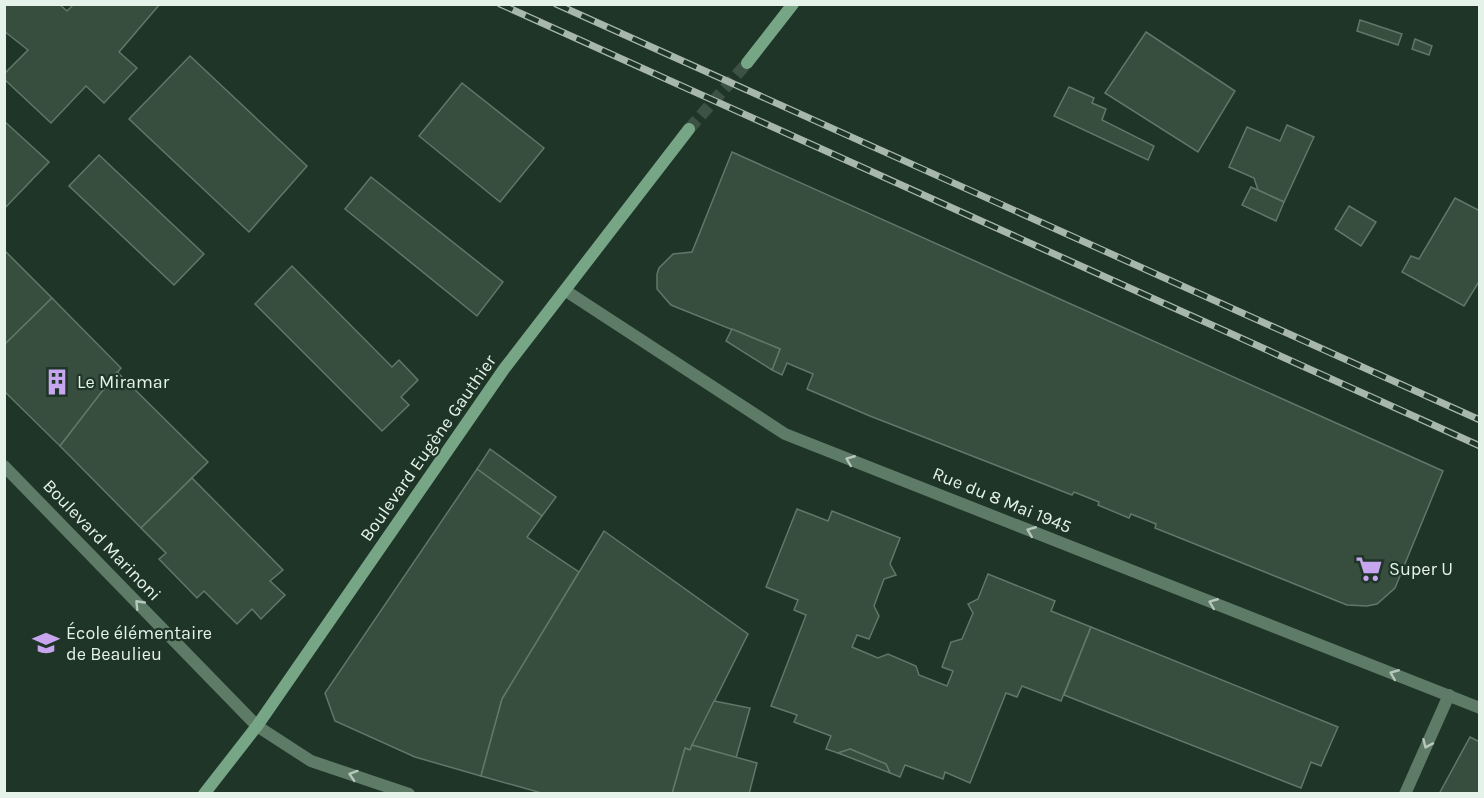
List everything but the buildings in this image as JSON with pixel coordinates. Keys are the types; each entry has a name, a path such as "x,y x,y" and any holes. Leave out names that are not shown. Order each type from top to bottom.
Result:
{"street":[{"path":"747,63 793,4"},
{"name":"Boulevard Eugène Gauthier","path":"204,794 257,726 504,369 689,129"},
{"name":"Rue du 8 Mai 1945","path":"566,291 785,434 1479,708"},
{"name":"Boulevard Marinoni","path":"4,466 257,726 311,761 409,794"},
{"path":"1405,794 1449,695"}],"tunnel":[{"path":"689,129 747,63"}],"railway":[{"path":"500,4 1480,446"},
{"path":"556,4 1480,420"}],"place":[{"name":"Le Miramar","path":"57,382"},
{"name":"Super U","path":"1369,569"},
{"name":"École élémentaire de Beaulieu","path":"46,643"}]}
